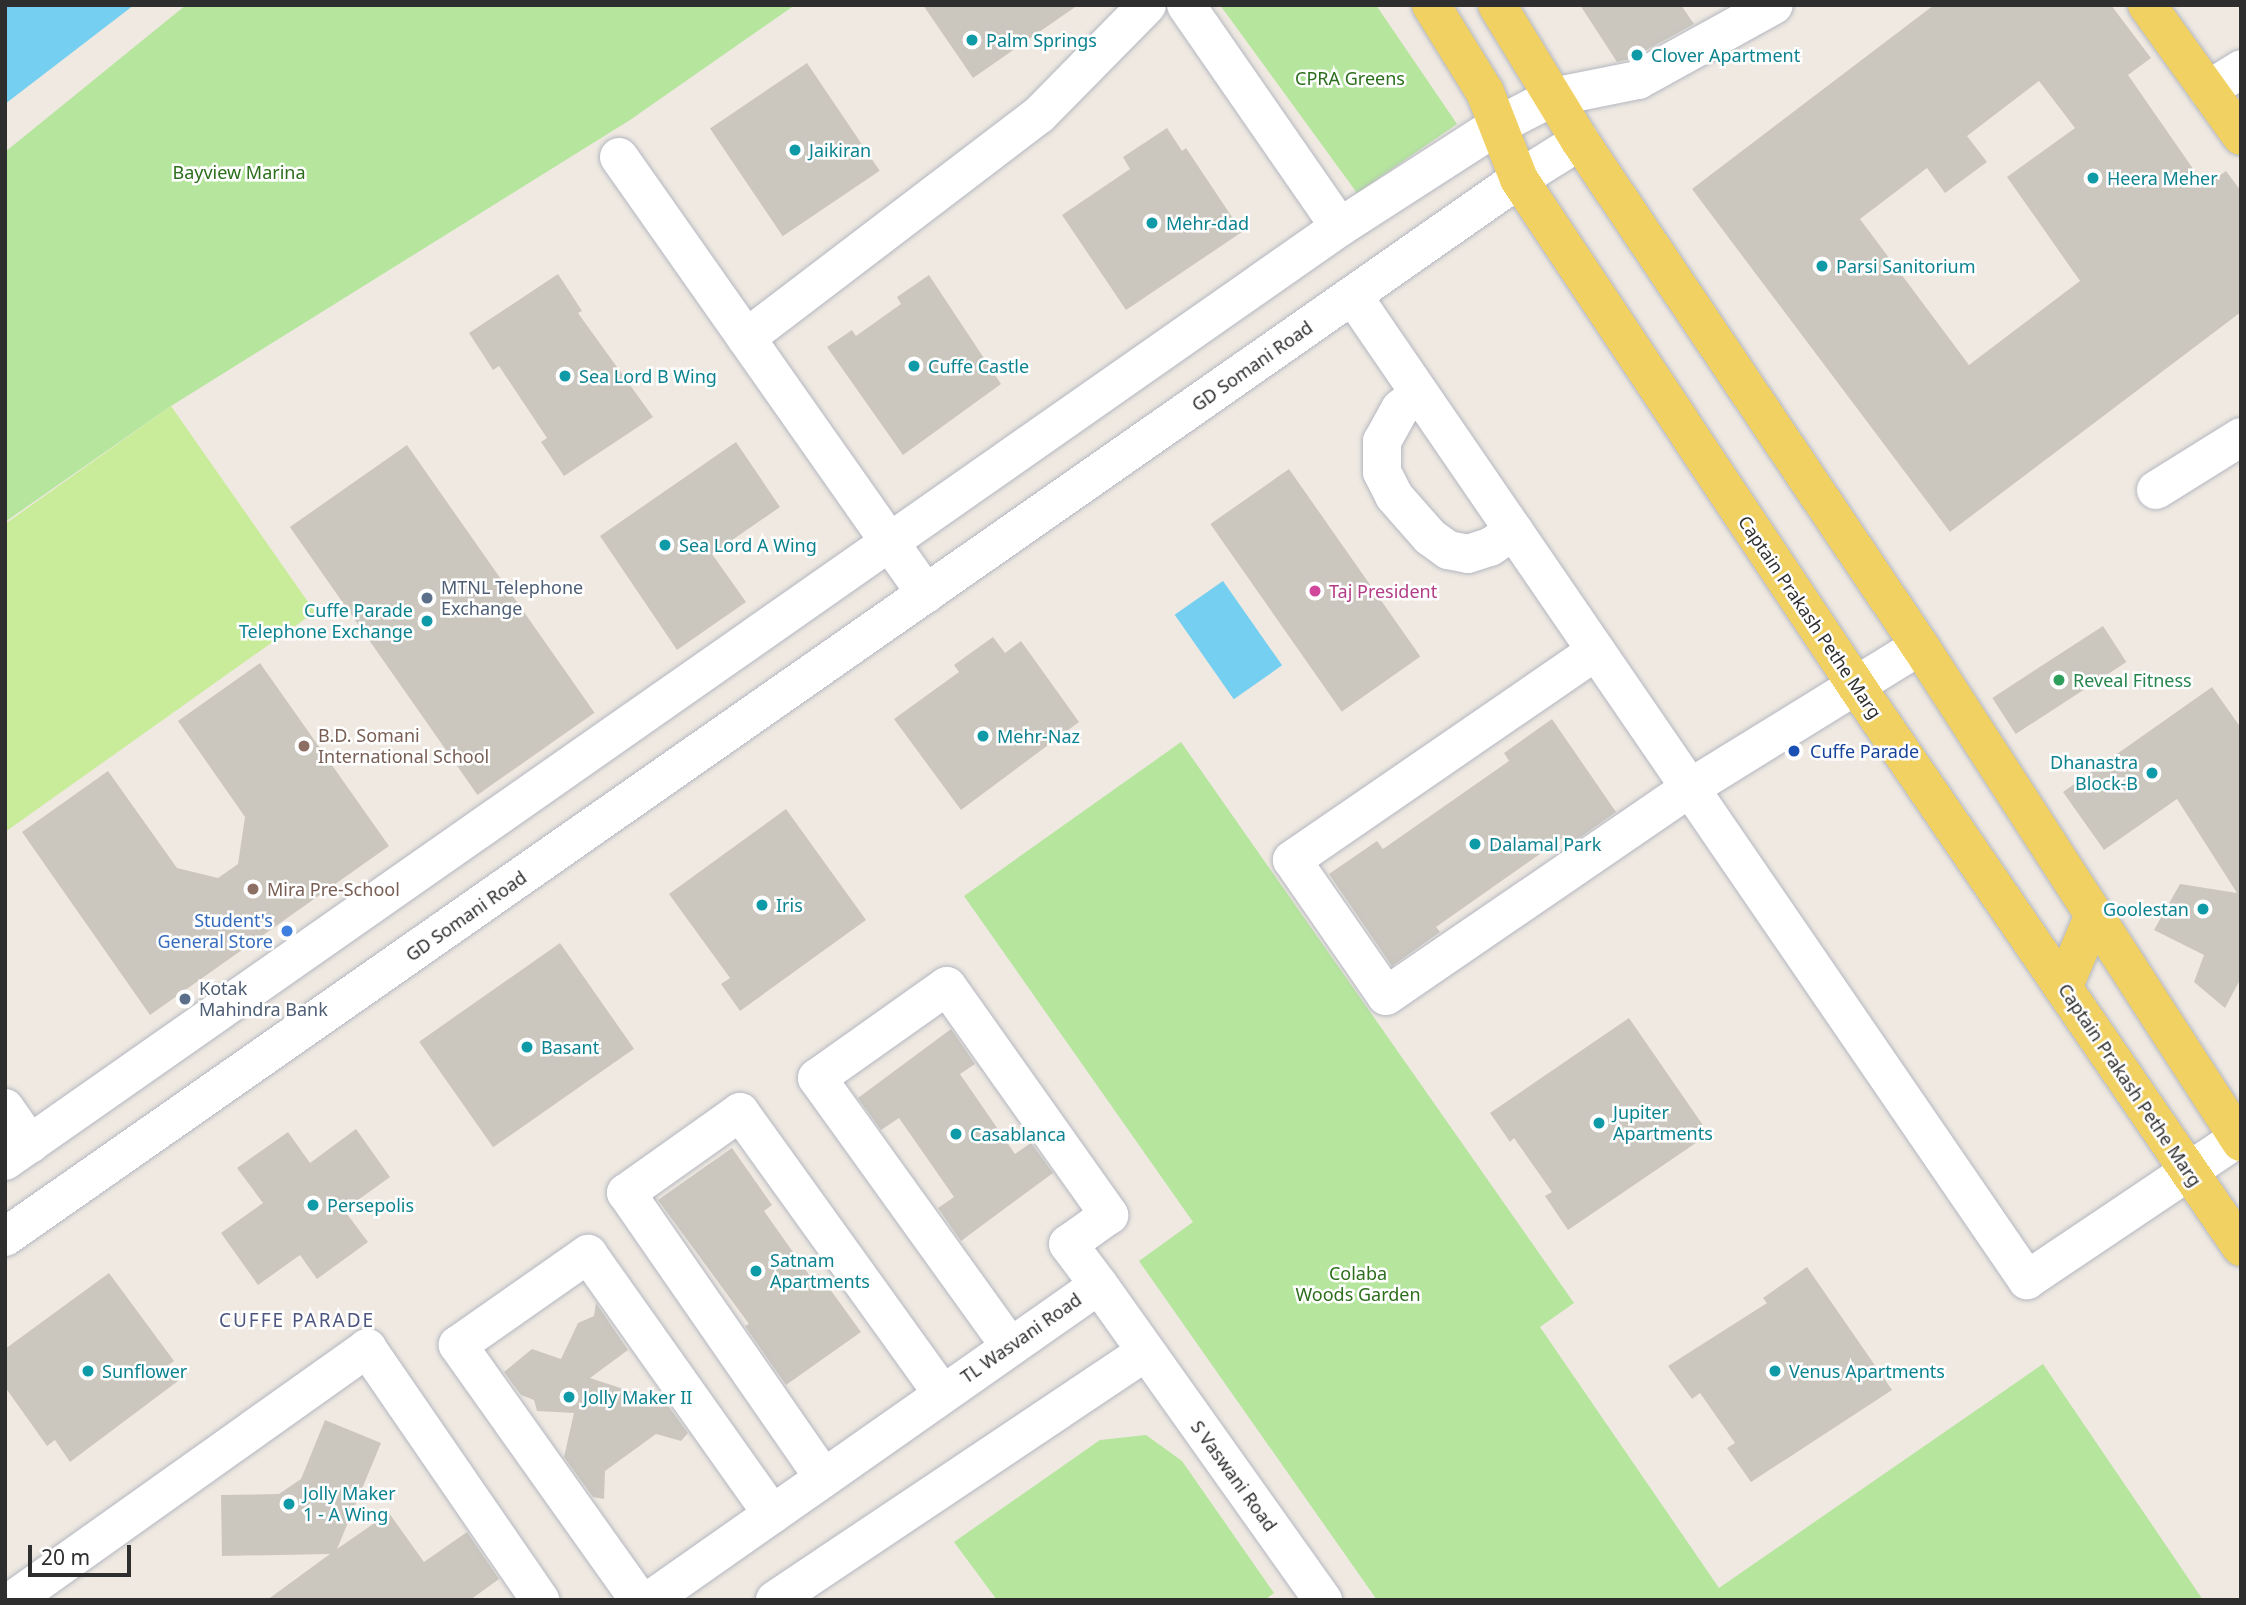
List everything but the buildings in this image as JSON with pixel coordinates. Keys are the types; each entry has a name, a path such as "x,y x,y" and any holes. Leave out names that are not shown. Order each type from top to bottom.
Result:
{"main road":[{"name":"Captain Prakash Pethe Marg","path":"1431,5 1485,92 1519,179 1857,687 2241,1247"},
{"path":"1497,5 1580,141 1920,646 2240,1140"},
{"path":"2147,5 2241,136"},
{"path":"2063,988 2094,915"}],"street":[{"path":"746,338 1039,115 1147,5"},
{"path":"1186,5 1340,227"},
{"path":"15,1136 890,542 1340,227 1497,126 1553,97 1638,80 1774,5"},
{"path":"2208,90 2241,69"},
{"name":"GD Somani Road","path":"5,1237 1519,179 1580,141"},
{"path":"619,157 926,594"},
{"path":"1353,296 2027,1280 2189,1171 2240,1140"},
{"path":"1419,394 1400,409 1382,442 1382,472 1394,496 1430,537 1448,551 1479,551 1514,531"},
{"path":"2156,490 2241,438"},
{"path":"1596,651 1292,860 1386,996 1690,788 1920,646"},
{"path":"1009,1345 817,1078 947,986 1109,1214 1068,1244 1099,1285"},
{"path":"824,1477 626,1193 740,1112 942,1393"},
{"path":"639,1600 458,1345 588,1254 772,1514"},
{"name":"TL Wasvani Road","path":"650,1600 1009,1345 1099,1285 1145,1352"},
{"path":"13,1600 367,1348 540,1600"},
{"path":"775,1600 1145,1352"},
{"name":"S Vaswani Road","path":"1145,1352 1323,1600"}],"green space":[{"name":"Bayview Marina","path":"186,5 795,5 630,120 171,406 5,522 5,152"},
{"name":"CPRA Greens","path":"1220,5 1376,5 1457,124 1357,193"},
{"path":"171,406 315,612 5,832 5,524"},
{"name":"Colaba Woods Garden","path":"1181,742 1574,1303 1540,1327 1719,1588 2043,1364 2203,1600 1377,1600 1139,1261 1193,1222 964,896"},
{"path":"1146,1435 1182,1461 1274,1593 1265,1600 997,1600 954,1542 1100,1440"}],"water":[{"path":"5,5 134,5 5,104"},
{"path":"1223,581 1282,665 1234,699 1175,615"}],"place":[{"name":"Palm Springs","path":"972,40"},
{"name":"Clover Apartment","path":"1637,55"},
{"name":"Jaikiran","path":"795,150"},
{"name":"Heera Meher","path":"2093,178"},
{"name":"Mehr-dad","path":"1152,223"},
{"name":"Parsi Sanitorium","path":"1822,266"},
{"name":"Cuffe Castle","path":"914,366"},
{"name":"Sea Lord B Wing","path":"565,376"},
{"name":"Sea Lord A Wing","path":"665,545"},
{"name":"Taj President","path":"1315,591"},
{"name":"MTNL Telephone Exchange","path":"427,598"},
{"name":"Cuffe Parade Telephone Exchange","path":"427,621"},
{"name":"Reveal Fitness","path":"2059,680"},
{"name":"Mehr-Naz","path":"983,736"},
{"name":"B.D. Somani International School","path":"304,746"},
{"name":"Cuffe Parade","path":"1794,751"},
{"name":"Dhanastra Block-B","path":"2152,773"},
{"name":"Dalamal Park","path":"1475,844"},
{"name":"Mira Pre-School","path":"253,889"},
{"name":"Iris","path":"762,905"},
{"name":"Goolestan","path":"2203,909"},
{"name":"Student's General Store","path":"287,931"},
{"name":"Kotak Mahindra Bank","path":"185,999"},
{"name":"Basant","path":"527,1047"},
{"name":"Jupiter Apartments","path":"1599,1123"},
{"name":"Casablanca","path":"956,1134"},
{"name":"Persepolis","path":"313,1205"},
{"name":"Satnam Apartments","path":"756,1271"},
{"name":"Sunflower","path":"88,1371"},
{"name":"Venus Apartments","path":"1775,1371"},
{"name":"Jolly Maker II","path":"569,1397"},
{"name":"Jolly Maker 1 - A Wing","path":"289,1504"}],"district":[{"name":"CUFFE PARADE","path":"297,1321"}]}
